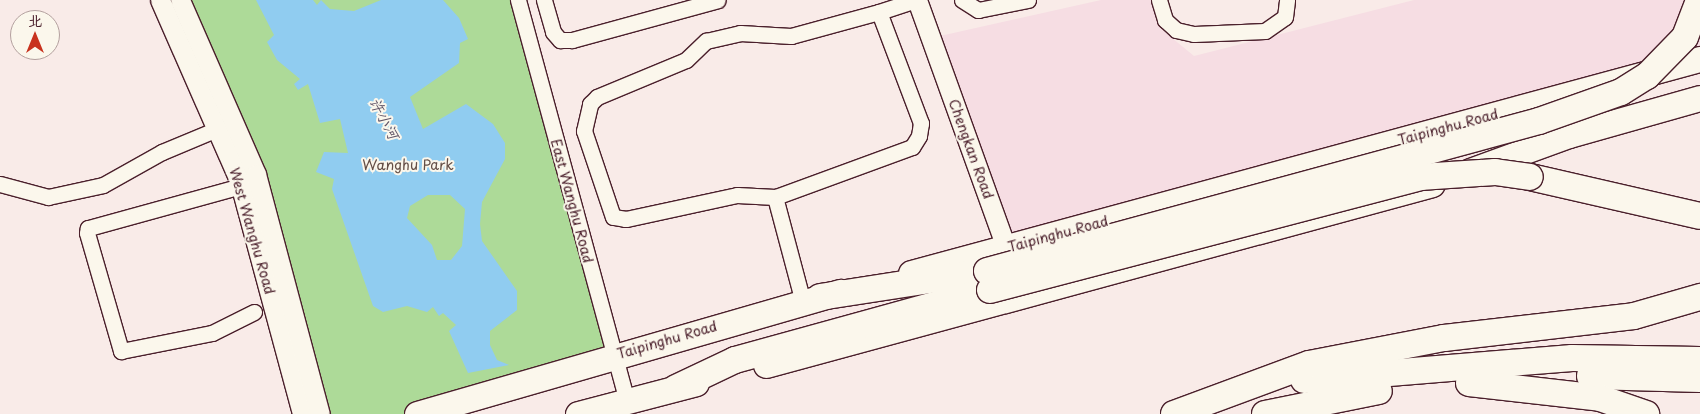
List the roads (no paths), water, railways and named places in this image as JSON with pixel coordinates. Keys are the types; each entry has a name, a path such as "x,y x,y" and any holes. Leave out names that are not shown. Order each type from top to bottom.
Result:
{"highway":[{"path":"676,388 735,360 988,280 1540,121 1621,92 1647,76 1685,37 1699,0"},
{"path":"811,300 988,280 1420,177 1495,172 1604,191 1700,216"},
{"path":"1174,414 1309,364 1453,336 1634,316 1700,298"},
{"path":"1232,391 1292,381 1572,358 1700,360"},
{"path":"1266,414 1352,393 1469,383 1576,376 1700,379"},
{"path":"1469,383 1600,398 1646,414"}],"main road":[{"name":"Taipinghu Road","path":"417,414 613,355 811,300 1700,59"},
{"path":"578,414 1395,198 1569,135 1700,98"}],"street":[{"name":"West Wanghu Road","path":"160,0 241,186 302,414"},
{"name":"West Wanghu Road","path":"180,0 256,174 320,414"},
{"name":"East Wanghu Road","path":"518,0 627,402"},
{"path":"544,0 553,32 560,40 572,40 718,0"},
{"path":"879,12 921,123 920,136 912,147 775,197 737,195 626,219 613,217 584,131 590,104 597,96 686,60 706,41 740,33 791,36 917,0"},
{"name":"Chengkan Road","path":"917,0 1007,248 1020,298"},
{"path":"962,0 978,10 1028,0"},
{"path":"1159,0 1165,20 1176,30 1194,34 1265,31 1285,17 1287,0"},
{"path":"0,184 48,197 103,185 162,152 217,129"},
{"path":"241,186 88,228 87,233 122,351 212,333 254,312"},
{"path":"775,197 811,300"}],"water":[{"name":"许小河","path":"256,0 313,0 317,5 321,0 330,9 354,11 381,0 443,0 459,18 468,39 460,43 459,63 410,97 423,129 466,104 493,124 505,143 505,159 482,202 480,224 482,241 517,291 517,310 490,331 490,345 497,360 509,365 468,373 449,331 456,325 443,313 439,316 433,307 427,312 407,306 383,312 373,306 332,189 334,179 316,172 324,152 348,153 340,119 320,123 308,84 298,90 294,84 300,79 277,60 267,42 274,35","holes":["428,195 450,195 465,209 462,246 451,260 437,260 432,245 407,218 410,206"]}],"park label":[{"name":"Wanghu Park","path":"408,165"}]}
